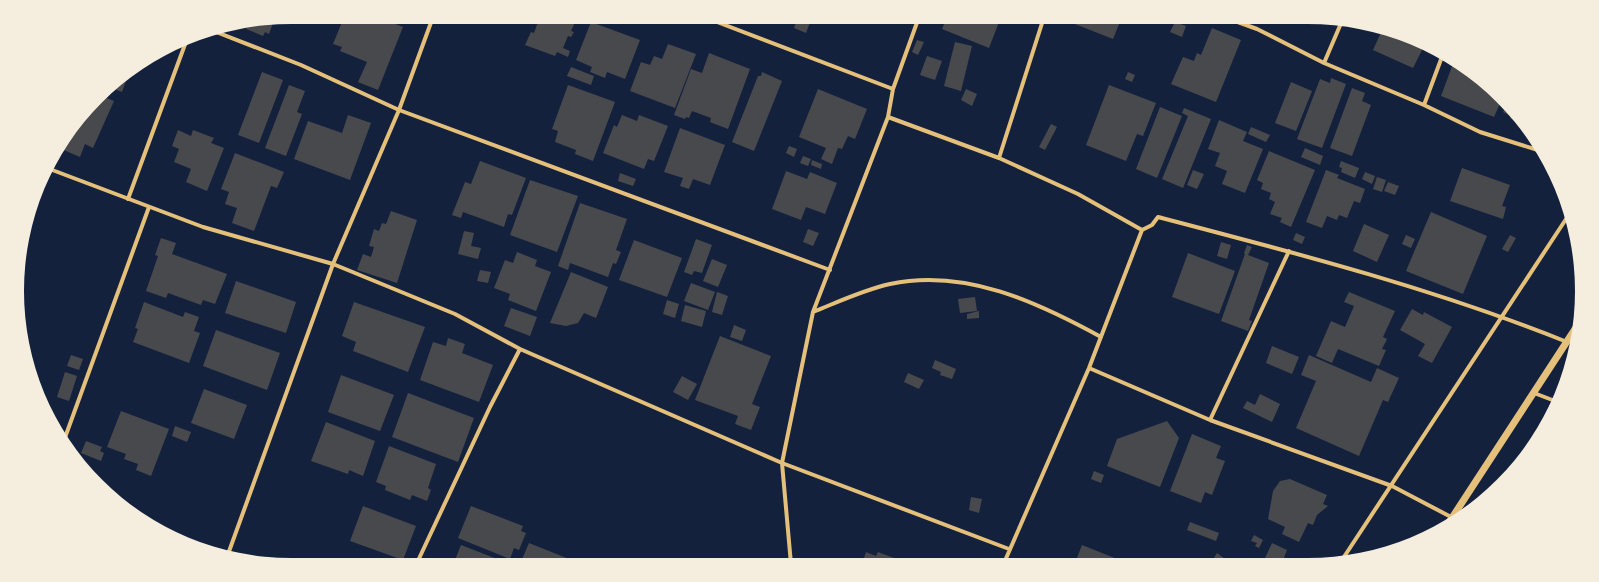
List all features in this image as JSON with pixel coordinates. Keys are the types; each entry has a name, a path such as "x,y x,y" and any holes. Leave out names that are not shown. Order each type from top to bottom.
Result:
{"street":[{"path":"229,551 333,264 399,110 430,24"},
{"path":"722,24 893,89"},
{"path":"790,558 782,463 813,312 888,117 893,89 916,24"},
{"path":"999,158 1042,24"},
{"path":"1243,24 1257,29 1324,63 1424,105 1480,132 1533,149"},
{"path":"1324,63 1340,26"},
{"path":"220,34 301,65 399,110 830,270"},
{"path":"128,199 184,46"},
{"path":"1424,105 1441,59"},
{"path":"888,117 999,158 1078,194 1142,230"},
{"path":"53,170 203,227 333,264 456,314 520,348 782,463 1009,549"},
{"path":"66,434 149,207"},
{"path":"1006,558 1089,368 1142,230 1152,225 1158,217 1289,251 1502,316 1567,342"},
{"path":"1345,556 1565,220"},
{"path":"1210,420 1289,251"},
{"path":"813,312 849,297 890,284 908,281 950,282 1000,290 1046,308 1101,337"},
{"path":"1457,512 1571,335"},
{"path":"419,558 490,407 520,348"},
{"path":"1089,368 1210,420 1392,486 1448,518"},
{"path":"1534,393 1552,400"}],"building":[{"path":"341,24 396,24 403,27 378,90 358,82 367,62 340,51 342,47 333,44"},
{"path":"537,24 574,24 571,31 574,32 571,37 568,36 563,48 570,51 568,57 557,52 555,56 525,45 531,32 534,33"},
{"path":"590,24 596,24 640,40 625,79 607,72 605,78 590,72 592,67 576,60"},
{"path":"795,24 809,24 806,33 794,28"},
{"path":"944,24 998,24 989,48 942,29"},
{"path":"1075,24 1119,24 1113,39"},
{"path":"1174,24 1186,26 1182,37 1170,32"},
{"path":"272,25 269,34 265,32 263,36 246,29 256,26"},
{"path":"1212,28 1241,40 1216,102 1171,84 1183,57 1194,61 1197,53 1201,55"},
{"path":"1380,34 1410,44 1422,50 1413,68 1373,50"},
{"path":"917,40 924,42 918,55 912,52"},
{"path":"955,42 972,46 961,91 944,86"},
{"path":"668,44 696,54 675,108 630,91 641,62 650,65 654,56 662,59"},
{"path":"709,53 750,69 728,129 710,122 711,118 692,111 689,118 686,117 685,119 674,115 691,69 702,73"},
{"path":"927,56 942,61 935,80 920,75"},
{"path":"1452,66 1471,79 1499,105 1494,117 1441,96"},
{"path":"571,67 594,76 591,85 567,76"},
{"path":"262,72 283,80 259,143 238,135"},
{"path":"762,72 782,81 754,151 732,142 758,76 761,76"},
{"path":"1128,72 1135,75 1132,82 1125,79"},
{"path":"1331,78 1346,84 1322,148 1297,139 1320,79 1330,83"},
{"path":"126,81 122,92 116,90"},
{"path":"1291,82 1312,91 1296,131 1275,123"},
{"path":"289,85 305,91 297,112 302,114 286,156 265,148"},
{"path":"568,85 615,102 593,161 575,154 576,150 555,142 558,131 552,129"},
{"path":"1109,85 1156,103 1143,136 1137,134 1126,161 1086,145"},
{"path":"1352,88 1365,93 1362,101 1371,105 1352,156 1330,148"},
{"path":"818,89 867,109 855,139 848,136 842,149 838,148 832,164 821,159 826,148 799,137"},
{"path":"966,89 977,94 972,106 961,100"},
{"path":"106,98 114,101 93,148 85,144 80,157 64,150 79,128 102,102"},
{"path":"1160,107 1182,116 1157,178 1136,169"},
{"path":"1184,108 1211,119 1183,188 1162,179 1188,116 1182,113"},
{"path":"348,115 371,123 350,180 294,159 308,121 342,133"},
{"path":"622,115 637,121 639,115 668,126 654,161 648,159 644,169 603,153 614,125 617,127"},
{"path":"1219,120 1247,132 1243,141 1263,149 1245,193 1222,184 1227,171 1215,166 1220,153 1208,149"},
{"path":"1051,124 1057,127 1045,150 1039,147"},
{"path":"1251,127 1270,135 1266,142 1248,134"},
{"path":"680,128 725,145 710,185 693,179 689,189 680,186 683,178 664,172"},
{"path":"178,130 191,136 193,130 214,138 211,143 224,148 207,191 186,182 191,169 174,162 179,149 172,146"},
{"path":"789,146 797,149 794,157 786,153"},
{"path":"1305,148 1323,156 1320,165 1301,157"},
{"path":"1269,151 1315,170 1291,227 1280,222 1282,218 1270,214 1275,202 1269,199 1271,193 1261,189 1263,183 1257,180"},
{"path":"235,153 284,172 277,188 271,186 254,231 232,223 237,208 225,204 229,192 221,189"},
{"path":"803,156 811,159 808,166 800,163"},
{"path":"812,160 822,164 821,169 811,165"},
{"path":"480,161 526,178 512,215 508,214 504,227 463,212 461,218 452,215 465,182 471,184"},
{"path":"1341,161 1359,168 1355,178 1341,172 1342,168 1339,167"},
{"path":"1462,168 1510,185 1502,206 1506,207 1503,219 1450,201"},
{"path":"1193,170 1204,174 1197,189 1187,185"},
{"path":"1326,170 1339,175 1337,178 1365,189 1360,203 1354,201 1347,218 1339,215 1337,220 1327,216 1322,228 1306,222"},
{"path":"786,171 807,179 810,172 837,183 825,214 806,207 801,220 772,209"},
{"path":"1365,172 1375,176 1372,184 1362,179"},
{"path":"620,173 636,179 633,186 618,181"},
{"path":"1377,177 1386,180 1382,192 1373,189"},
{"path":"530,180 578,196 557,252 510,235"},
{"path":"1388,182 1399,186 1395,195 1384,191"},
{"path":"580,203 627,219 616,250 621,252 616,264 613,263 608,277 570,263 568,270 558,266"},
{"path":"391,211 417,220 397,283 357,270 363,254 371,257 374,247 369,246 374,229 379,231 382,223 386,224"},
{"path":"1431,212 1487,236 1463,294 1406,271"},
{"path":"1364,224 1389,235 1377,262 1353,251"},
{"path":"808,229 819,233 813,246 803,242"},
{"path":"464,231 474,233 471,246 481,248 478,259 458,254"},
{"path":"1296,233 1305,237 1302,244 1293,240"},
{"path":"1406,235 1415,239 1411,248 1402,244"},
{"path":"1510,235 1516,238 1508,252 1502,249"},
{"path":"161,238 176,243 172,254 227,274 215,304 203,300 201,305 168,293 166,298 146,291 158,256 155,255"},
{"path":"696,239 712,245 702,273 694,271 692,275 684,272"},
{"path":"634,240 682,258 667,297 619,280"},
{"path":"1221,242 1231,245 1227,259 1217,256"},
{"path":"1247,245 1252,247 1248,255 1269,263 1249,320 1252,321 1248,331 1221,321"},
{"path":"517,252 537,260 535,266 551,272 536,311 508,300 510,294 494,288 505,260 513,263"},
{"path":"1188,253 1235,271 1219,314 1172,297"},
{"path":"712,259 727,265 718,287 703,281"},
{"path":"480,270 491,272 488,283 477,281"},
{"path":"571,272 608,287 596,318 584,313 578,323 566,326 550,323"},
{"path":"236,281 296,302 286,333 225,313"},
{"path":"691,283 715,292 708,310 684,301"},
{"path":"717,292 728,296 722,315 712,312"},
{"path":"1349,292 1395,311 1383,337 1387,339 1382,349 1386,350 1379,366 1338,349 1332,363 1316,356 1331,321 1345,327 1354,306 1344,302"},
{"path":"975,297 977,311 960,313 958,299"},
{"path":"667,300 679,304 675,318 663,314"},
{"path":"144,302 183,317 185,312 199,317 194,331 200,333 189,363 133,342 138,329 135,328"},
{"path":"354,302 425,327 408,372 353,351 356,342 342,336"},
{"path":"685,305 706,311 702,327 681,321"},
{"path":"511,308 537,317 530,336 504,326"},
{"path":"1412,309 1423,315 1424,312 1452,327 1432,363 1418,356 1425,344 1400,330"},
{"path":"979,311 979,318 967,319 967,314"},
{"path":"734,325 746,330 742,341 730,337"},
{"path":"216,330 280,353 267,390 203,366"},
{"path":"720,336 771,356 752,404 760,407 751,430 735,424 738,416 695,400"},
{"path":"448,338 465,344 462,353 493,365 479,402 420,380 433,342 446,346"},
{"path":"1272,346 1299,357 1292,374 1266,363"},
{"path":"71,355 83,359 79,370 67,366"},
{"path":"1309,355 1371,382 1377,368 1399,378 1388,402 1383,400 1359,456 1296,428 1316,381 1301,375"},
{"path":"935,360 956,369 952,379 940,375 941,372 932,368"},
{"path":"65,372 77,376 69,401 57,397"},
{"path":"908,373 924,380 919,389 904,382"},
{"path":"341,375 394,395 380,431 328,412"},
{"path":"682,376 697,384 688,400 673,392"},
{"path":"204,389 247,405 234,439 191,423"},
{"path":"408,393 474,418 458,462 392,437"},
{"path":"1260,394 1280,404 1272,422 1243,408 1247,401 1255,405"},
{"path":"121,411 169,429 151,476 136,470 138,464 124,459 126,454 107,447"},
{"path":"1167,421 1179,438 1160,487 1107,466 1117,439"},
{"path":"326,422 375,441 363,476 349,470 348,474 311,461"},
{"path":"175,426 191,432 187,442 172,436"},
{"path":"1192,434 1221,446 1216,458 1225,461 1212,495 1205,492 1201,503 1170,491"},
{"path":"86,441 102,447 100,451 104,453 101,461 81,453"},
{"path":"389,446 436,464 428,488 431,490 427,501 412,495 410,500 385,490 386,486 376,482"},
{"path":"1094,471 1104,475 1101,483 1091,479"},
{"path":"1290,479 1327,495 1323,504 1328,506 1317,515 1313,525 1308,523 1299,542 1282,534 1285,527 1268,519 1273,491 1280,481"},
{"path":"971,497 982,499 979,513 969,510"},
{"path":"363,506 416,526 404,558 397,558 350,541"},
{"path":"471,506 523,526 521,531 526,533 519,550 514,548 510,558 458,538"},
{"path":"1190,522 1219,533 1216,541 1187,530"},
{"path":"1254,535 1263,540 1259,548 1255,546 1257,543 1251,541"},
{"path":"529,543 566,558 523,558"},
{"path":"1272,543 1287,550 1284,558 1265,558"},
{"path":"461,545 495,558 456,558"},
{"path":"1082,545 1114,558 1077,558"},
{"path":"866,552 876,556 878,552 894,558 864,558"},
{"path":"1217,553 1224,558 1214,558"}]}
